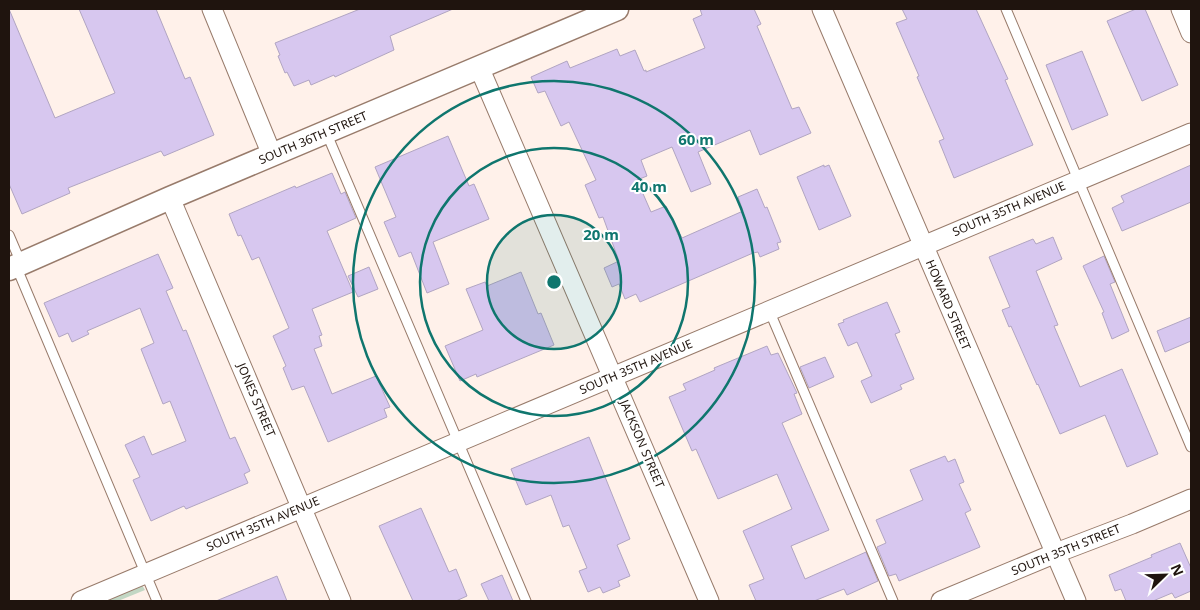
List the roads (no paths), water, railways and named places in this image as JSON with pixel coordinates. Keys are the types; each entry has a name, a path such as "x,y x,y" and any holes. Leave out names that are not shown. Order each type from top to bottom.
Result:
{"street":[{"path":"212,9 272,155"},
{"name":"SOUTH 36TH STREET","path":"15,266 170,198 617,9"},
{"name":"HOWARD STREET","path":"822,9 1076,601"},
{"path":"1181,9 1191,33"},
{"name":"JACKSON STREET","path":"479,67 709,601"},
{"name":"SOUTH 35TH AVENUE","path":"81,601 1191,133"},
{"name":"JONES STREET","path":"170,198 341,601"},
{"name":"SOUTH 35TH STREET","path":"941,601 1191,499"}],"lane":[{"path":"1006,9 1191,447"},
{"path":"326,132 526,601"},
{"path":"9,234 15,266 157,601"},
{"path":"769,310 893,601"}]}
